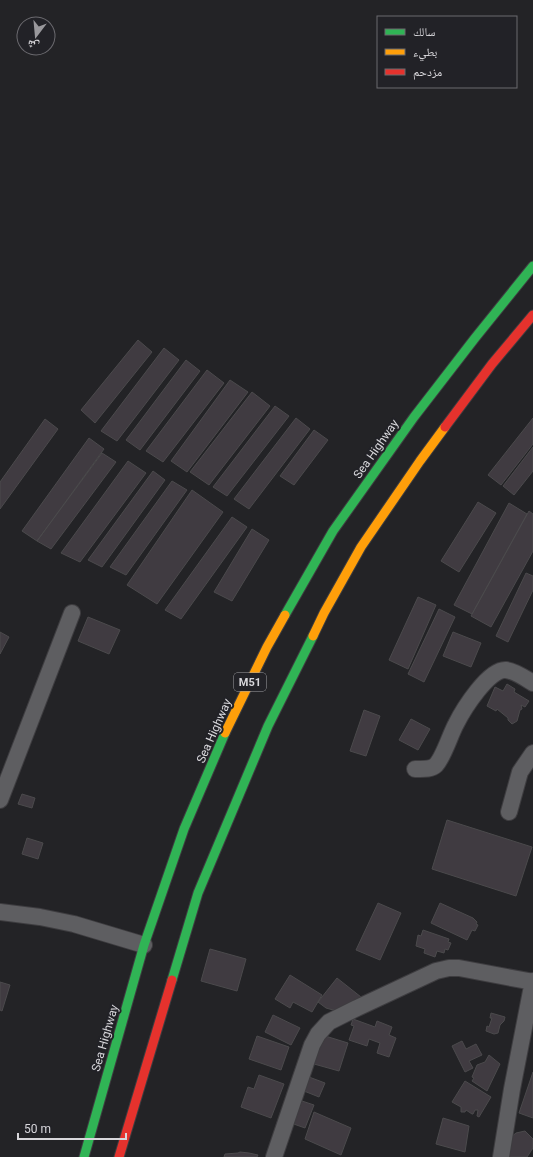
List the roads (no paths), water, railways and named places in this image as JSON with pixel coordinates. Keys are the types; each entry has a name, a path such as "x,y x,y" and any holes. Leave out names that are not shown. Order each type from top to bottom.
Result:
{"highway":[{"name":"Sea Highway","path":"84,1157 144,945 184,829 230,724 267,647 333,531 418,411 474,338 533,266"},
{"name":"M51","path":"119,1157 198,893 268,726 324,613 361,547 425,455 492,364 533,315"}],"street":[{"path":"0,800 72,613"},
{"path":"415,769 432,768 436,765 456,723 475,693 487,678 504,669 533,683"},
{"path":"509,812 520,772 533,752"},
{"path":"0,912 40,917 74,924 144,945"},
{"path":"274,1157 312,1045 318,1034 329,1022 429,975 449,968 460,968 533,982 512,1089 501,1157"}]}
